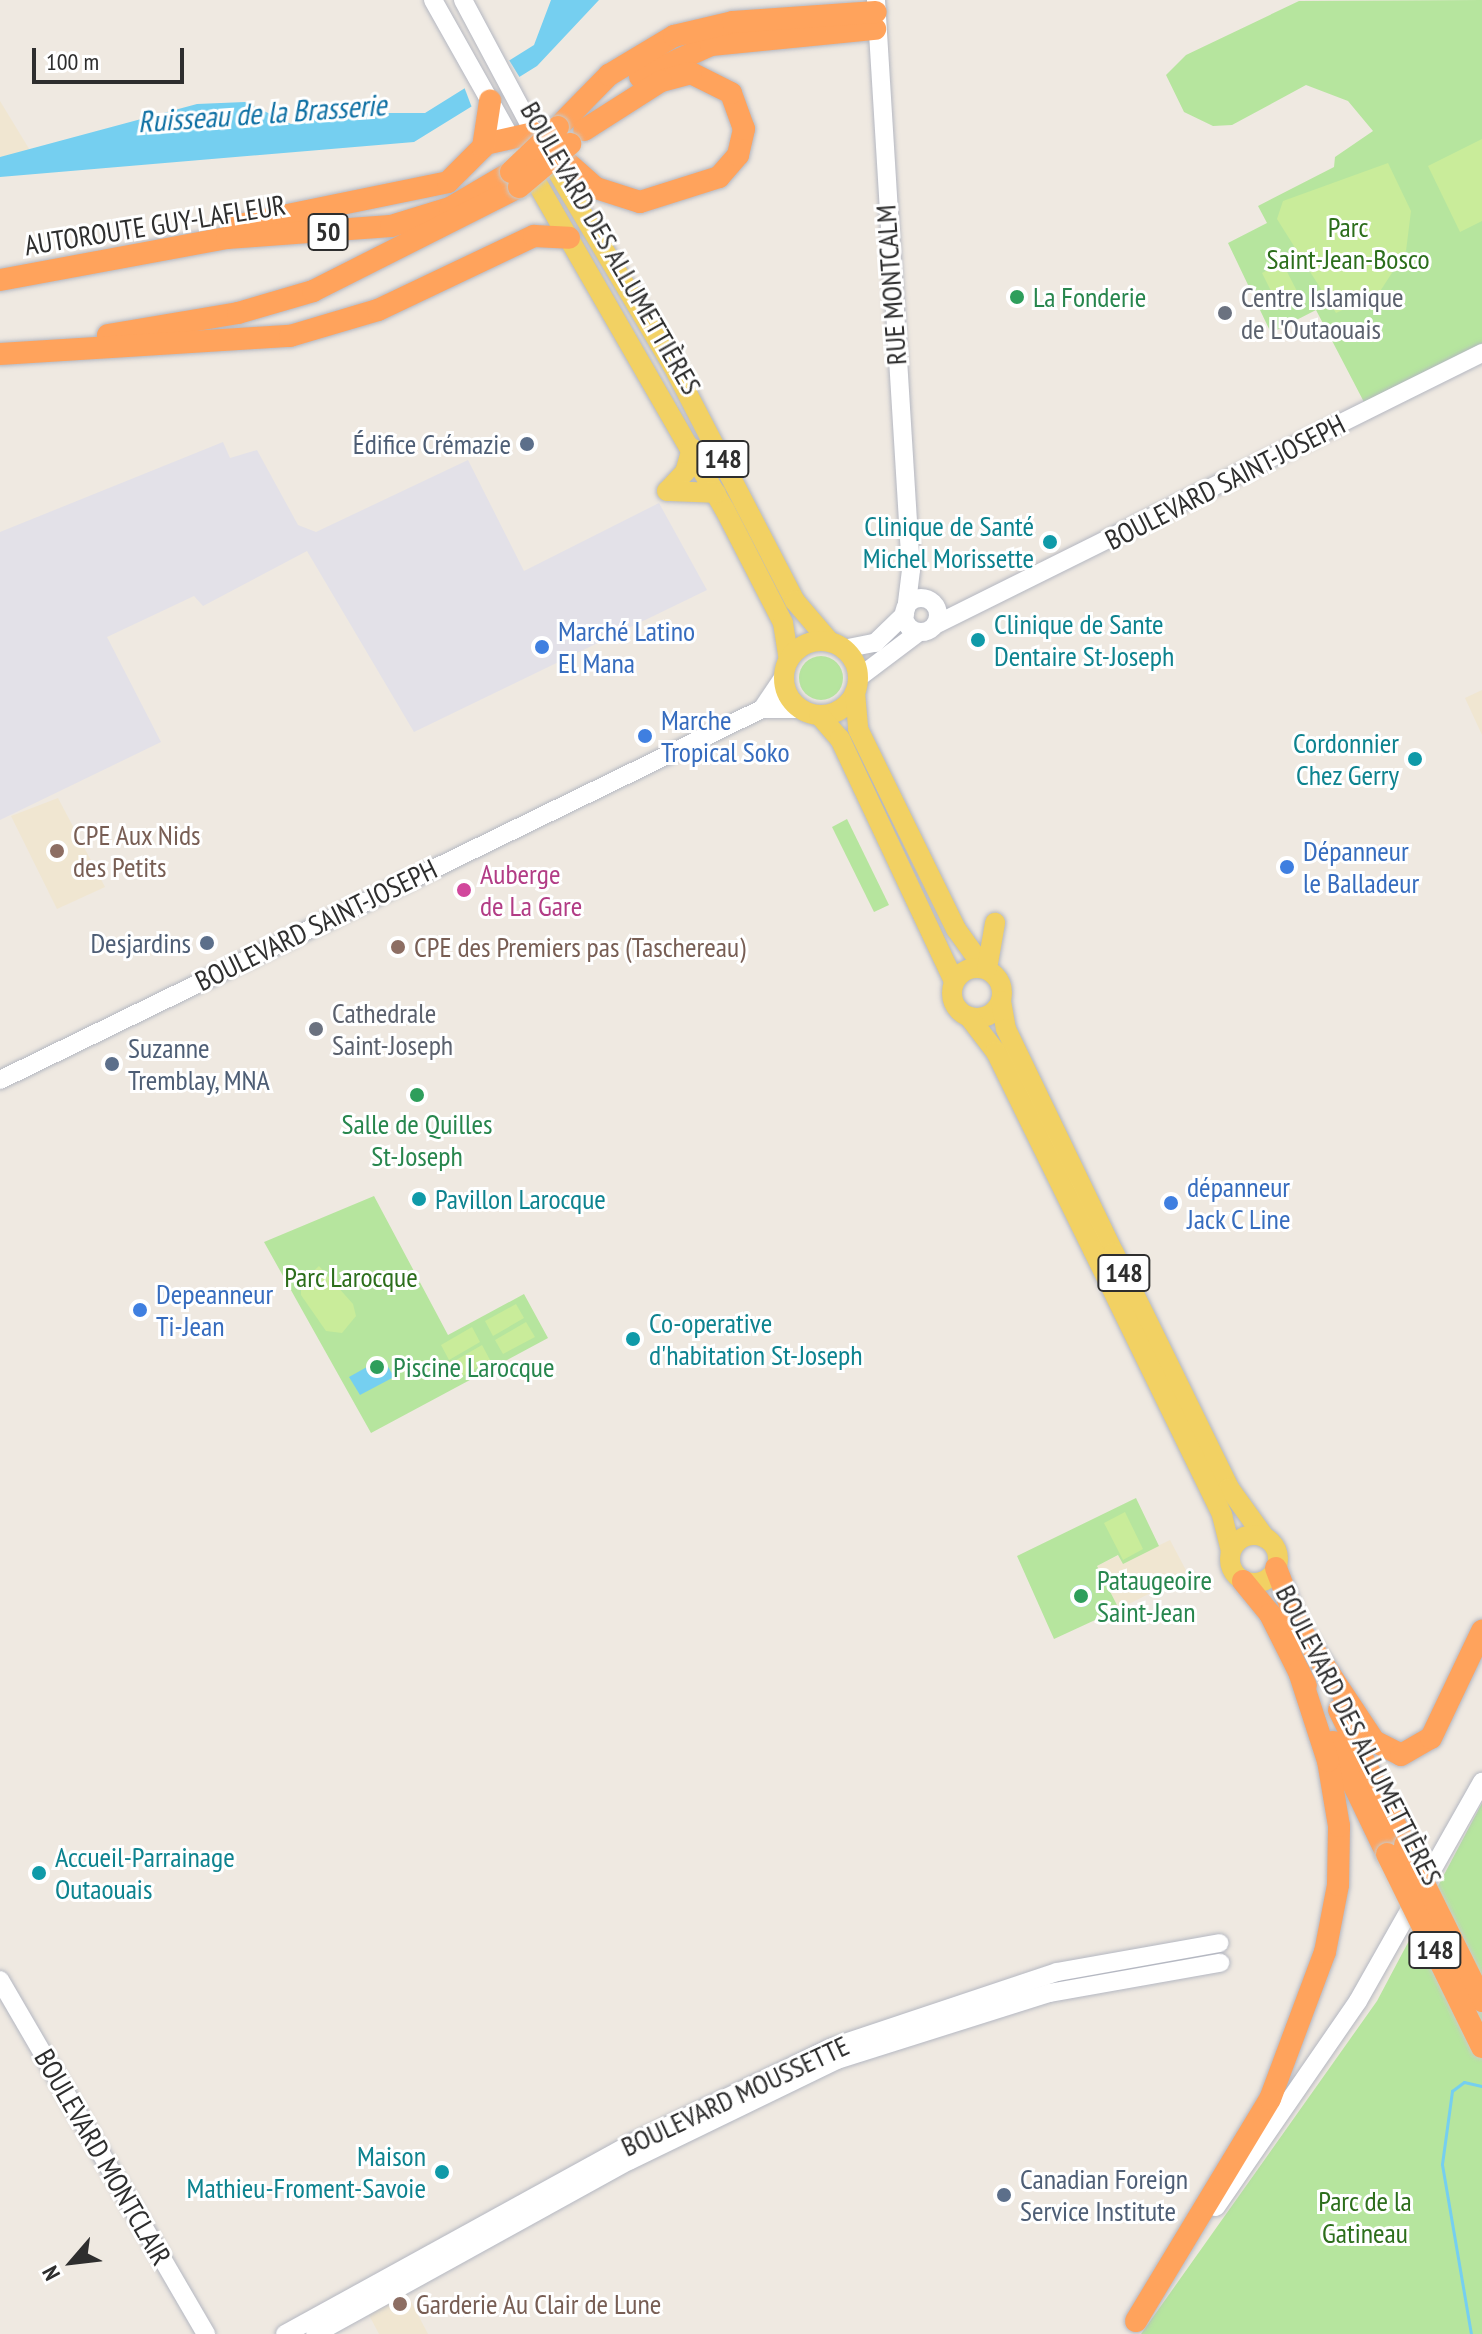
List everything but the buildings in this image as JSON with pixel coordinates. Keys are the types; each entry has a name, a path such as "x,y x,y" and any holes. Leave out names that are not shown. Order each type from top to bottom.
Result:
{"highway":[{"path":"827,15 845,0"},
{"name":"AUTOROUTE GUY-LAFLEUR","path":"571,134 609,75 665,40 722,23 875,13"},
{"name":"AUTOROUTE GUY-LAFLEUR","path":"0,353 281,302 400,252 515,180 624,89 688,53 875,13"},
{"path":"133,255 256,220 420,193 460,176 485,144 508,133 534,133 596,188 640,202 719,177 738,155 744,129 731,93 691,73 661,81 571,134"},
{"path":"485,144 491,108"},
{"name":"AUTOROUTE GUY-LAFLEUR","path":"0,280 241,236 391,226 450,208 515,180"},
{"path":"0,353 290,336 378,310 534,236 569,238"},
{"name":"BOULEVARD DES ALLUMETTIÈRES","path":"1276,1568 1296,1623 1482,2047"},
{"name":"BOULEVARD DES ALLUMETTIÈRES","path":"1243,1581 1270,1614 1396,1850 1482,2001"},
{"path":"1296,1623 1374,1741 1401,1755 1431,1738 1482,1631"},
{"path":"1132,2328 1270,2099 1325,1952 1338,1885 1339,1826 1328,1761 1299,1672"}],"main road":[{"name":"BOULEVARD DES ALLUMETTIÈRES","path":"508,133 716,493 781,618 786,667"},
{"name":"BOULEVARD DES ALLUMETTIÈRES","path":"534,133 673,366 795,601 837,646"},
{"path":"692,448 685,472 667,491 716,493"},
{"path":"807,644 837,646 856,685 858,729 956,929 986,969 999,980 1001,1001 988,1015 969,1017 953,1000 954,981 840,739 810,712 786,667 807,644"},
{"path":"810,712 842,708 856,685"},
{"path":"986,969 995,923"},
{"path":"954,981 969,968 986,969"},
{"name":"148","path":"1001,1001 1006,1029 1141,1308 1230,1489 1265,1538"},
{"name":"148","path":"969,1017 996,1052 1107,1278 1222,1515 1231,1551"},
{"path":"1265,1538 1277,1553 1276,1568 1263,1582 1243,1581 1230,1566 1231,1551 1241,1539 1265,1538"}],"street":[{"name":"BOULEVARD DES ALLUMETTIÈRES","path":"433,0 491,108 508,133"},
{"name":"BOULEVARD DES ALLUMETTIÈRES","path":"463,0 518,95 534,133"},
{"name":"RUE MONTCALM","path":"875,13 911,570 905,612"},
{"name":"BOULEVARD SAINT-JOSEPH","path":"856,685 927,628 968,611 1482,353"},
{"name":"RUE MONTCALM","path":"911,570 931,602"},
{"path":"905,612 927,628 931,602"},
{"path":"837,646 875,643 905,612 931,602 968,611"},
{"path":"762,709 786,667"},
{"name":"BOULEVARD SAINT-JOSEPH","path":"0,1080 762,709 810,712"},
{"path":"1132,2328 1358,2001 1482,1782"},
{"name":"BOULEVARD MOUSSETTE","path":"285,2334 630,2144 830,2048 1057,1972 1219,1943"},
{"name":"BOULEVARD MOUSSETTE","path":"315,2334 636,2157 837,2060 1049,1993 1220,1963"},
{"name":"BOULEVARD MONTCLAIR","path":"0,1980 206,2334"}],"shaded area":[{"path":"0,101 14,124 31,152 0,157"},
{"path":"223,442 230,458 257,450 298,525 316,532 468,460 524,571 659,503 707,590 414,732 307,551 203,606 194,596 107,637 161,742 0,820 0,532"},
{"path":"1482,690 1482,735 1465,698"},
{"name":"CPE Aux Nids des Petits","path":"58,798 105,887 57,909 11,816"},
{"path":"1170,1540 1188,1574 1119,1609 1097,1566 1119,1555 1123,1563"},
{"name":"Garderie Au Clair de Lune","path":"407,2294 428,2334 379,2334 369,2315"}],"green space":[{"name":"Parc Saint-Jean-Bosco","path":"1482,0 1482,343 1365,404 1316,310 1271,333 1228,243 1267,223 1258,206 1334,167 1335,157 1373,131 1348,101 1306,85 1232,125 1213,126 1184,112 1166,75 1186,55 1299,1"},
{"path":"1482,139 1482,221 1460,232 1428,166"},
{"name":"Parc Saint-Jean-Bosco","path":"1388,163 1411,211 1406,251 1379,293 1336,313 1277,219 1283,201"},
{"path":"1282,262 1300,297 1279,307 1262,273"},
{"path":"821,656 836,663 843,678 836,693 821,700 806,693 799,678 806,663"},
{"path":"847,819 889,905 874,912 832,827"},
{"name":"Parc Larocque","path":"374,1196 448,1335 524,1294 548,1338 371,1433 264,1242"},
{"path":"319,1266 353,1304 356,1316 342,1333 326,1331 301,1295 301,1283"},
{"path":"516,1304 524,1318 493,1336 485,1321"},
{"path":"526,1322 535,1337 503,1354 495,1340"},
{"path":"472,1327 480,1342 449,1360 441,1345"},
{"path":"482,1345 490,1360 459,1378 451,1363"},
{"path":"1136,1498 1159,1546 1123,1564 1118,1555 1097,1566 1119,1609 1054,1639 1017,1556"},
{"path":"1125,1512 1143,1549 1123,1560 1104,1523"},
{"name":"Parc de la Gatineau","path":"1482,1803 1482,2334 1141,2334 1377,2001"}],"water":[{"name":"Ruisseau de la Brasserie","path":"551,0 599,0 537,66 414,142 0,177 0,157 197,104 245,102 291,124 348,113 425,113 534,45"},
{"name":"Piscine Larocque","path":"383,1358 394,1377 360,1395 349,1377"},
{"name":"Pataugeoire Saint-Jean","path":"1081,1585 1089,1588 1092,1596 1089,1604 1081,1607 1073,1604 1070,1596 1073,1588"}],"pier":[{"path":"507,57 522,81 474,113 463,84"}],"waterway":[{"path":"1471,2334 1442,2164 1452,2091 1464,2082 1482,2086"}],"place":[{"name":"La Fonderie","path":"1017,297"},
{"name":"Centre Islamique de L'Outaouais","path":"1225,313"},
{"name":"Édifice Crémazie","path":"527,444"},
{"name":"Clinique de Santé Michel Morissette","path":"1050,542"},
{"name":"Clinique de Sante Dentaire St-Joseph","path":"978,640"},
{"name":"Marché Latino El Mana","path":"542,647"},
{"name":"Marche Tropical Soko","path":"645,736"},
{"name":"Cordonnier Chez Gerry","path":"1415,759"},
{"name":"CPE Aux Nids des Petits","path":"57,851"},
{"name":"Dépanneur le Balladeur","path":"1287,867"},
{"name":"Auberge de La Gare","path":"464,890"},
{"name":"Desjardins","path":"207,943"},
{"name":"CPE des Premiers pas (Taschereau)","path":"398,947"},
{"name":"Cathedrale Saint-Joseph","path":"316,1029"},
{"name":"Suzanne Tremblay, MNA","path":"112,1064"},
{"name":"Salle de Quilles St-Joseph","path":"417,1095"},
{"name":"Pavillon Larocque","path":"419,1199"},
{"name":"dépanneur Jack C Line","path":"1171,1203"},
{"name":"Depeanneur Ti-Jean","path":"140,1310"},
{"name":"Co-operative d'habitation St-Joseph","path":"633,1339"},
{"name":"Piscine Larocque","path":"377,1367"},
{"name":"Pataugeoire Saint-Jean","path":"1081,1596"},
{"name":"Accueil-Parrainage Outaouais","path":"39,1873"},
{"name":"Maison Mathieu-Froment-Savoie","path":"442,2172"},
{"name":"Canadian Foreign Service Institute","path":"1004,2195"},
{"name":"Garderie Au Clair de Lune","path":"400,2304"}]}
